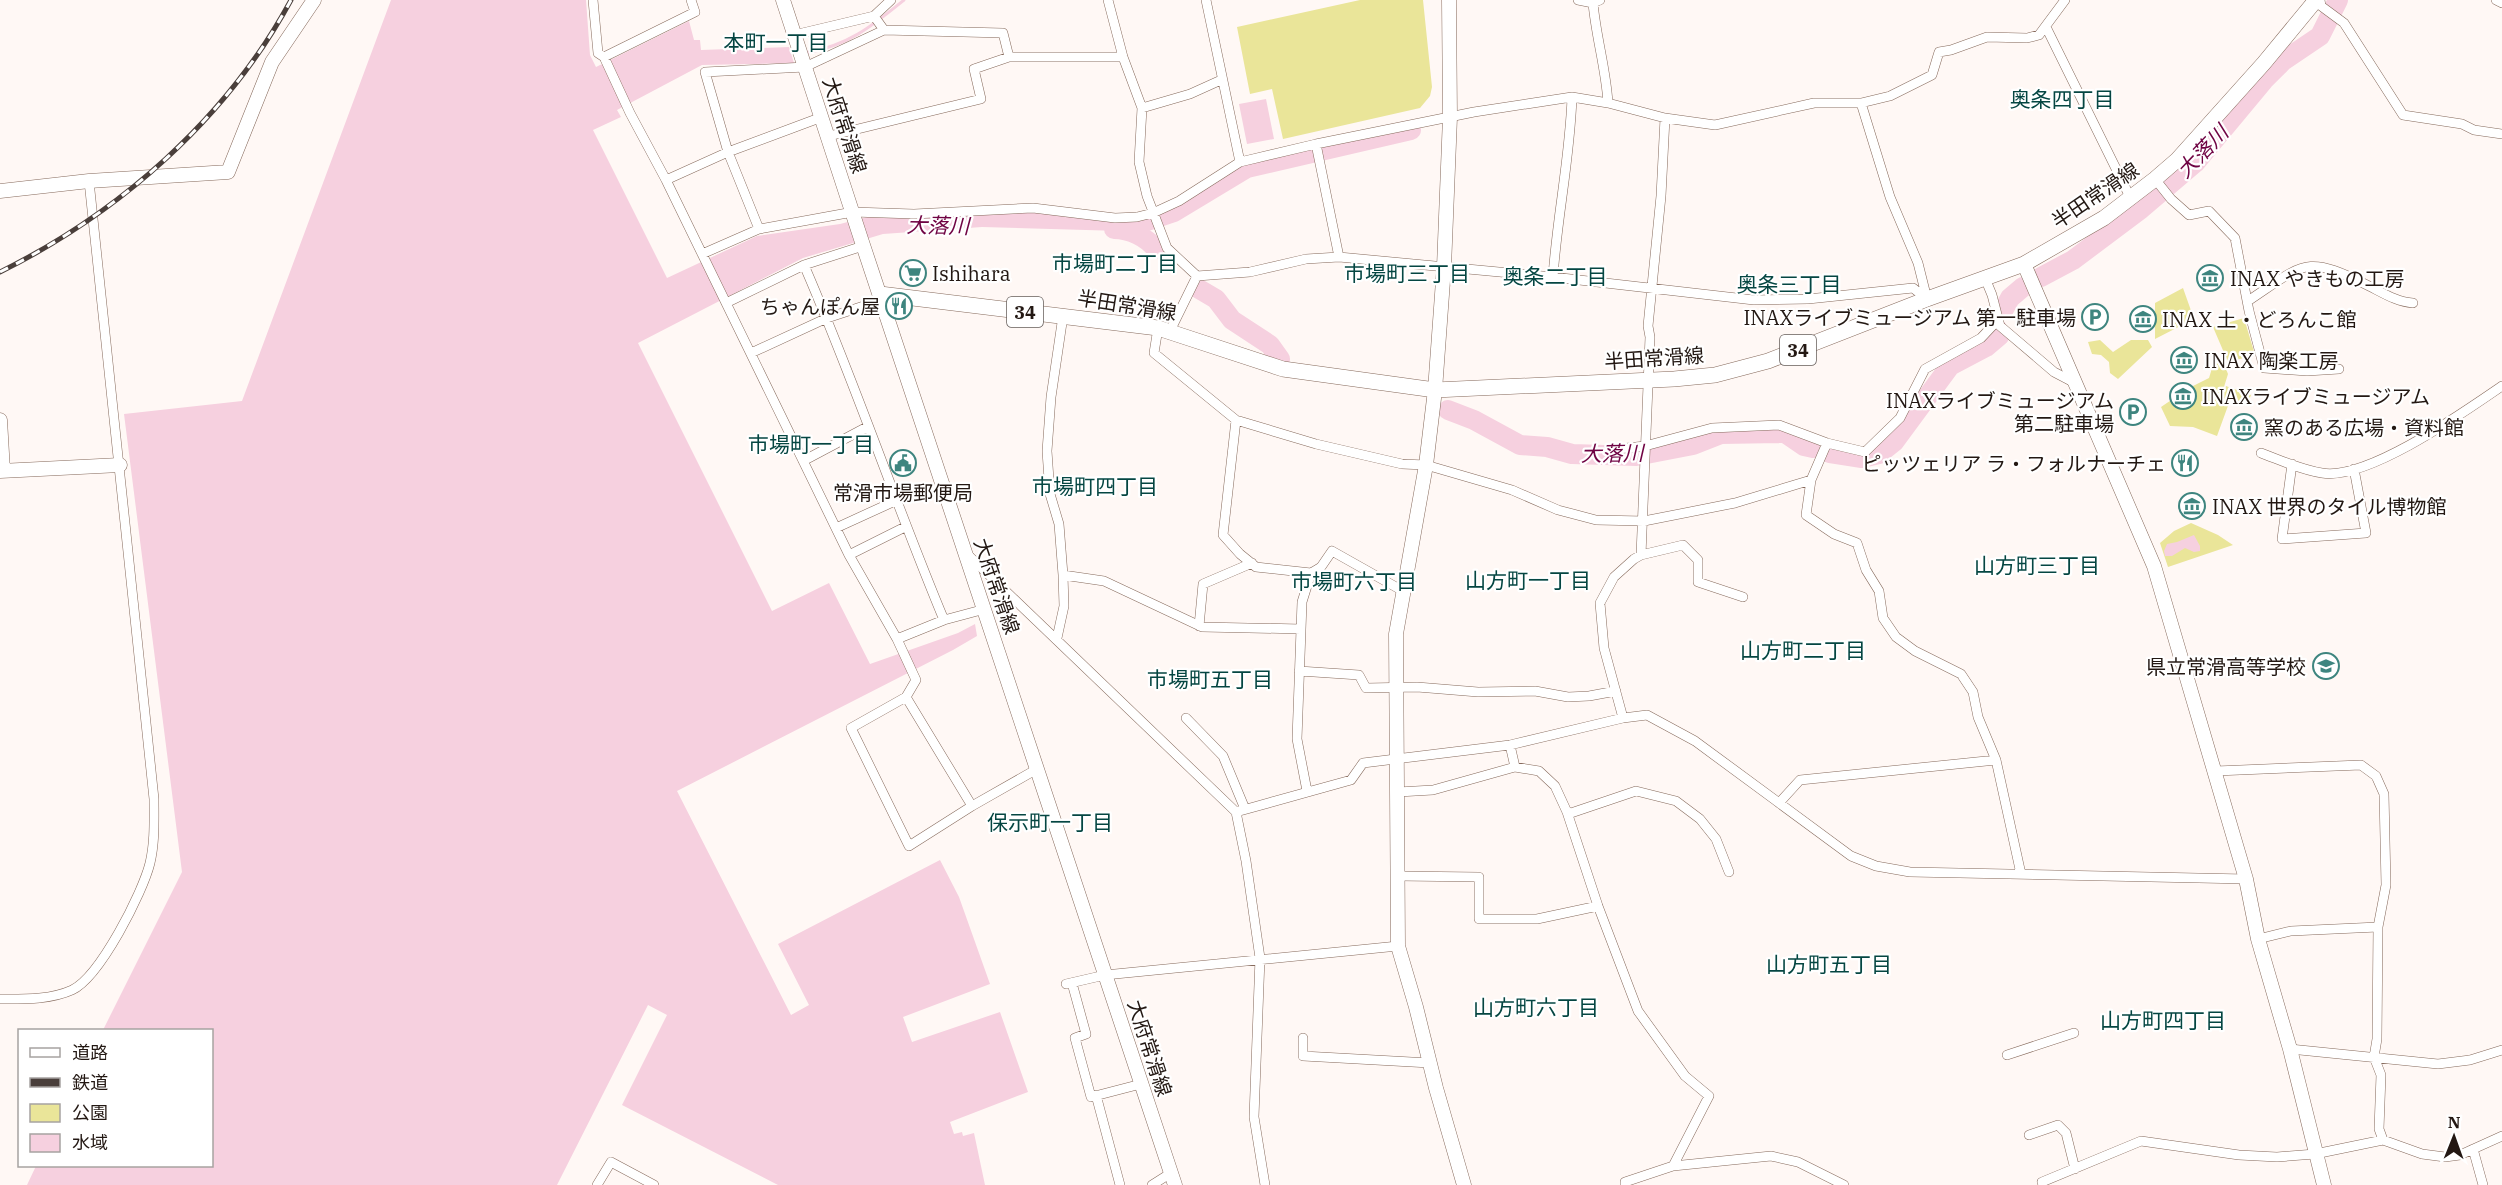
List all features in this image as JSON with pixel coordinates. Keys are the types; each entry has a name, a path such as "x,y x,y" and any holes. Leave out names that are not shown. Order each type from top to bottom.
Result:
{"main road":[{"name":"半田常滑線","path":"881,297 1063,316 1164,330 1283,369 1436,390 1715,375 1768,362 1927,299 2024,264 2066,242 2159,183 2200,136 2324,6"}],"street":[{"path":"0,191 89,181 228,172 272,63 314,0"},
{"path":"594,0 598,53 604,57 849,555 897,639 916,680 906,697 851,729 909,846 972,806 1037,769"},
{"path":"604,57 695,12 691,0"},
{"name":"大府常滑線","path":"783,0 1173,1179"},
{"path":"796,41 874,17 891,0"},
{"path":"1108,0 1123,57 1142,108 1138,162 1155,218 1167,248 1197,276 1250,272 1306,259 1339,257 1553,277 1754,300 1808,299 1913,288 1927,299"},
{"path":"1206,0 1240,162"},
{"path":"1449,0 1450,117 1436,390 1426,465 1396,634 1398,946 1464,1185"},
{"path":"1578,0 1597,2 1596,32 1607,84 1608,103"},
{"path":"702,254 759,229 854,215 1033,208 1115,218 1155,218 1240,162 1450,117 1572,97 1608,103 1665,118 1715,125 1814,103 1861,104 1890,96 1932,75 1939,52 1987,37 2027,38 2039,35 2065,0"},
{"path":"2496,0 2502,3"},
{"path":"2324,6 2344,23 2403,115 2462,124 2474,130 2502,134"},
{"path":"874,17 883,29"},
{"path":"2046,27 2131,199"},
{"path":"759,229 728,152 705,72 804,64 883,29 1003,33 1009,57"},
{"path":"829,136 981,99 974,69 1009,57 1123,57"},
{"path":"1142,108 1190,94 1221,80"},
{"path":"1553,277 1556,228 1571,128 1572,97"},
{"path":"1861,104 1890,197 1918,263 1927,299"},
{"path":"666,180 728,152 822,117"},
{"path":"1641,555 1650,337 1648,326 1650,292 1653,289 1665,118"},
{"path":"1316,144 1339,257"},
{"path":"0,999 36,999 73,990 95,969 109,949 132,908 150,863 154,799 89,181"},
{"path":"2159,183 2171,199 2189,215 2209,211 2235,238 2264,368 2307,371 2339,369"},
{"path":"726,303 804,266 862,243"},
{"path":"2024,264 2154,566 2246,879 2258,939 2324,1185"},
{"path":"804,266 827,318 904,526 944,620"},
{"path":"2248,301 2297,268 2324,266 2389,297 2413,303"},
{"path":"1197,276 1164,330 1154,353 1236,420 1327,447 1402,464 1426,465 1512,490 1558,510 1596,520 1644,521 1735,503 1811,480"},
{"path":"1985,278 1992,294 2000,326 2008,331 2023,348 2054,372 2077,384"},
{"path":"751,353 827,318 881,297"},
{"path":"1057,638 1064,606 1063,575 1059,524 1050,494 1047,451 1051,397 1063,316"},
{"path":"1618,449 1645,452 1712,428 1779,425 1827,443 1865,452 1900,418 1925,369 1981,338 1998,320"},
{"path":"2260,453 2322,473 2370,465 2439,428 2502,386"},
{"path":"0,420 2,471 120,465"},
{"path":"1236,420 1223,535 1256,567 1311,573 1321,567 1332,551 1403,591"},
{"path":"803,461 867,427"},
{"path":"1827,443 1811,480 1806,515 1834,534 1857,543 1866,570 1878,591 1883,618 1896,638 1915,651 1961,674 1973,692 1978,717 1996,760 2021,874"},
{"path":"2292,464 2282,539 2366,533 2354,469"},
{"path":"836,528 895,501"},
{"path":"849,555 904,526"},
{"path":"1623,718 1604,648 1600,603 1614,577 1641,555 1683,545 1698,560 1698,582 1743,597"},
{"path":"965,552 1241,810"},
{"path":"1199,626 1203,584 1252,563"},
{"path":"1307,791 1298,739 1299,670 1302,602 1311,573"},
{"path":"1063,575 1104,581 1199,626 1301,628"},
{"path":"897,639 944,620 985,609"},
{"path":"1299,670 1359,675 1366,688 1397,687 1478,692 1534,691 1568,697 1616,691"},
{"path":"906,697 972,806"},
{"path":"1241,810 1351,780 1363,763 1510,746 1623,718 1647,715 1670,726 1741,774 1851,856 1870,865 1910,872 2246,879"},
{"path":"1186,718 1223,756 1241,810 1260,958 1254,1117 1265,1185"},
{"path":"1510,746 1515,767"},
{"path":"1779,803 1800,780 1996,760"},
{"path":"2216,771 2361,765 2376,776 2384,794 2386,885 2378,927 2377,1039 2374,1057 2381,1075 2379,1129 2383,1140"},
{"path":"1398,792 1433,790 1515,767 1539,771 1555,786 1568,814 1598,906 1638,1011 1685,1076 1708,1096 1673,1166"},
{"path":"1568,814 1636,791 1676,801 1700,819 1716,839 1729,872"},
{"path":"1399,876 1479,877 1479,919 1537,919 1598,906"},
{"path":"2258,939 2291,931 2378,927"},
{"path":"1141,1084 1090,1097 1075,1038 1086,1034 1069,983 1105,975 1398,946"},
{"path":"2007,1056 2074,1033"},
{"path":"1303,1038 1303,1056 1430,1063"},
{"path":"2289,1049 2438,1064 2470,1060 2502,1050"},
{"path":"1096,1095 1120,1185"},
{"path":"2029,1135 2058,1125 2066,1133 2075,1168"},
{"path":"2043,1185 2042,1182 2141,1141 2239,1155 2277,1157 2315,1154 2383,1140 2422,1154 2445,1157 2460,1155 2502,1136"},
{"path":"2473,1149 2483,1185"},
{"path":"1625,1185 1625,1182 1673,1166 1771,1156 1798,1162 1844,1185"},
{"path":"597,1185 611,1162 654,1185"},
{"path":"1152,1185 1173,1179"}],"green space":[{"path":"1360,0 1423,0 1432,87 1430,96 1420,108 1283,139 1272,89 1250,94 1237,27"},
{"path":"2183,288 2194,319 2155,339 2155,303"},
{"path":"2244,318 2255,355 2228,362 2213,327"},
{"path":"2100,340 2113,352 2131,340 2148,340 2152,347 2118,379 2110,373 2109,362 2101,355 2092,354 2088,342"},
{"path":"2222,359 2228,374 2220,400 2229,403 2217,436 2193,427 2170,426 2161,407 2209,378 2213,365"},
{"path":"2226,386 2251,395 2247,405 2223,398"},
{"path":"2191,523 2218,535 2233,545 2168,567 2160,543 2174,531"}],"water":[{"path":"391,0 586,0 590,55 596,67 689,21 694,40 700,40 701,50 789,47 794,63 702,65 617,110 621,117 593,130 667,278 757,236 840,224 867,217 1033,211 1125,222 1146,221 1134,229 1138,236 1121,231 982,227 883,234 803,258 638,343 772,611 829,583 870,664 958,633 975,624 977,636 953,650 677,791 791,1015 809,1005 778,944 940,860 959,897 990,984 903,1017 912,1042 1000,1012 1028,1092 950,1122 954,1134 962,1132 963,1136 974,1133 985,1185 778,1185 622,1105 667,1015 648,1005 557,1185 27,1185 36,1167 213,1167 213,1029 104,1029 182,872 124,414 242,401"},
{"path":"1266,99 1274,139 1247,144 1239,104"},
{"path":"2194,535 2200,551 2194,552 2185,548 2172,556 2165,556 2164,551 2167,544"}],"waterway":[{"path":"805,53 820,50 859,34 904,0"},
{"name":"大落川","path":"2041,277 2073,260 2141,209 2195,163 2264,80 2283,61 2320,36 2338,0"},
{"path":"1123,229 1174,212 1247,168 1411,130"},
{"name":"大落川","path":"1114,229 1137,234 1156,249"},
{"name":"大落川","path":"2004,309 2010,298 2023,287"},
{"name":"大落川","path":"1199,289 1216,299 1232,320 1270,345 1280,359"},
{"name":"大落川","path":"1830,453 1862,458 1879,454 1894,442 1950,366 1986,347 1999,336 1997,329"},
{"name":"大落川","path":"1448,410 1474,420 1520,445 1547,447 1572,454 1636,456 1693,445 1721,434 1785,433 1804,446 1813,448"}],"railway":[{"path":"0,272 87,221 166,158 202,123 235,84 265,43 291,0"}],"place":[{"name":"Ishihara","path":"913,273"},
{"name":"INAX やきもの工房","path":"2210,278"},
{"name":"ちゃんぽん屋","path":"899,306"},
{"name":"INAXライブミュージアム 第一駐車場","path":"2095,317"},
{"name":"INAX 土・どろんこ館","path":"2143,319"},
{"name":"INAX 陶楽工房","path":"2184,360"},
{"name":"INAXライブミュージアム","path":"2183,396"},
{"name":"INAXライブミュージアム 第二駐車場","path":"2133,412"},
{"name":"窯のある広場・資料館","path":"2244,427"},
{"name":"常滑市場郵便局","path":"903,463"},
{"name":"ピッツェリア ラ・フォルナーチェ","path":"2185,463"},
{"name":"INAX 世界のタイル博物館","path":"2192,506"},
{"name":"県立常滑高等学校","path":"2326,666"}],"district":[{"name":"本町一丁目","path":"776,42"},
{"name":"奥条四丁目","path":"2062,99"},
{"name":"市場町二丁目","path":"1115,263"},
{"name":"市場町三丁目","path":"1407,273"},
{"name":"奥条二丁目","path":"1555,276"},
{"name":"奥条三丁目","path":"1789,284"},
{"name":"市場町一丁目","path":"811,444"},
{"name":"市場町四丁目","path":"1095,486"},
{"name":"山方町三丁目","path":"2037,565"},
{"name":"山方町一丁目","path":"1528,580"},
{"name":"市場町六丁目","path":"1354,581"},
{"name":"山方町二丁目","path":"1803,650"},
{"name":"市場町五丁目","path":"1210,679"},
{"name":"保示町一丁目","path":"1050,822"},
{"name":"山方町五丁目","path":"1829,964"},
{"name":"山方町六丁目","path":"1536,1007"},
{"name":"山方町四丁目","path":"2163,1020"}]}
